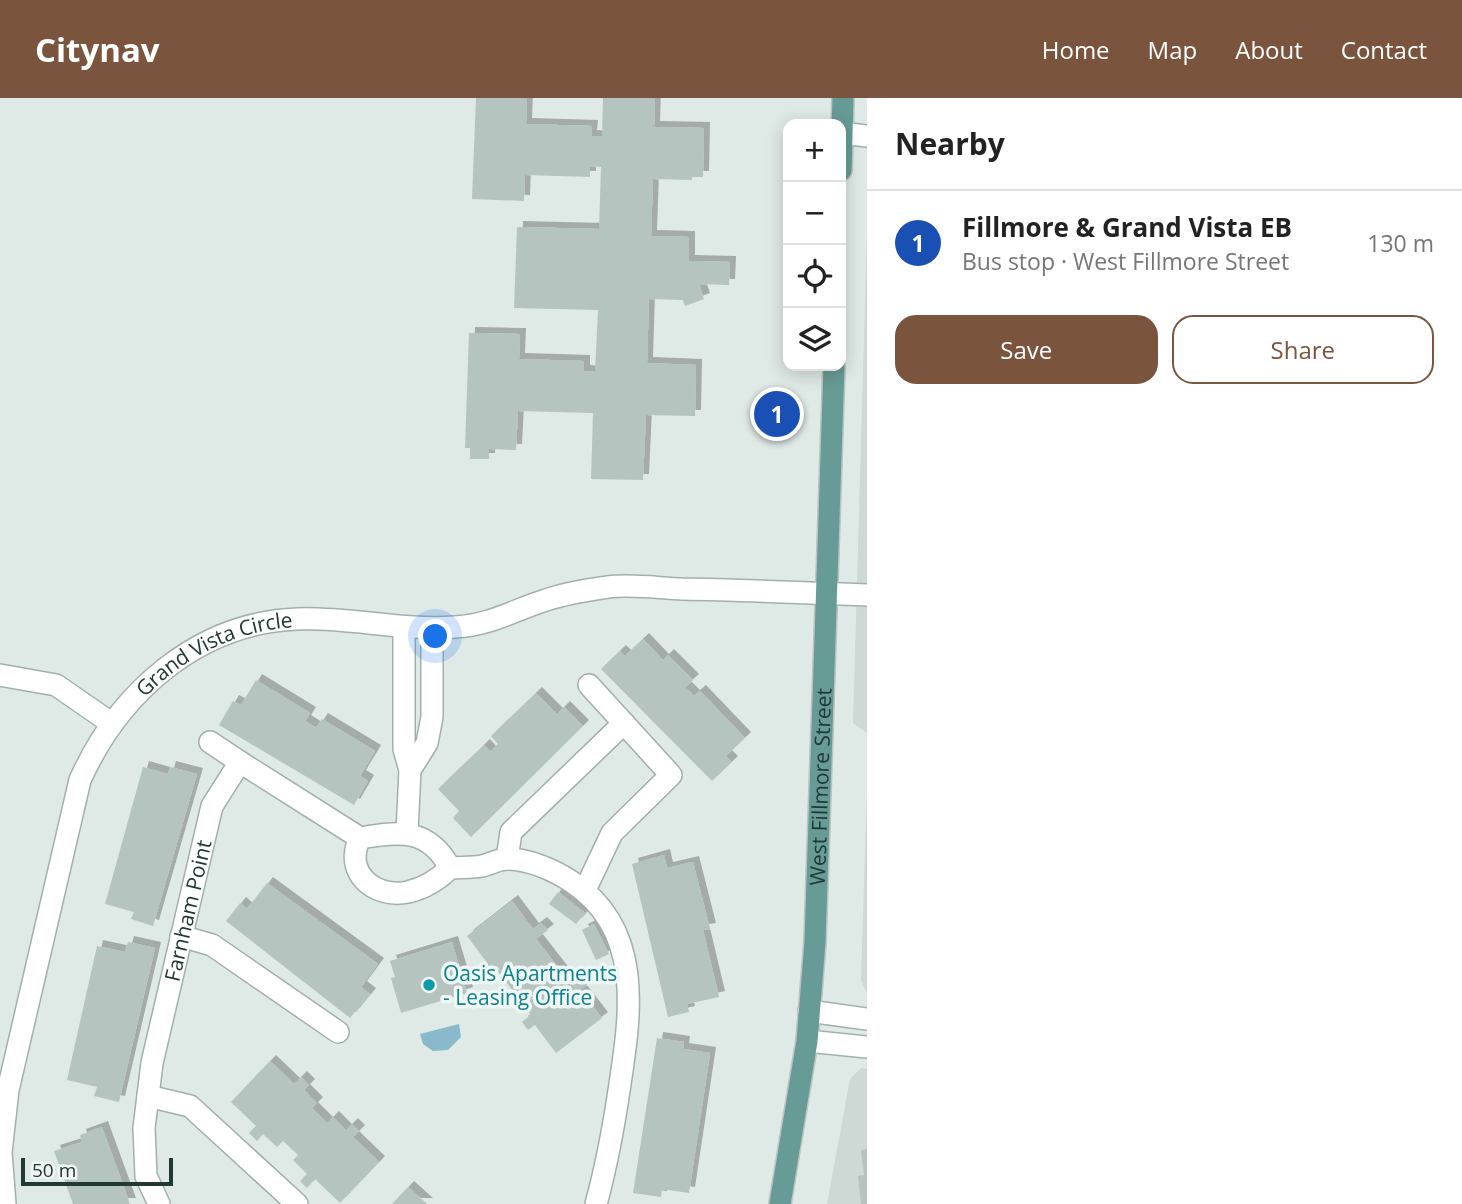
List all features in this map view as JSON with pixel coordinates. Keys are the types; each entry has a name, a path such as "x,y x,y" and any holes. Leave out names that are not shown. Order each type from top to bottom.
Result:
{"main road":[{"path":"842,119 843,98"},
{"name":"West Fillmore Street","path":"780,1204 807,1041 818,875 834,371"}],"street":[{"path":"846,133 867,136"},
{"name":"Grand Vista Circle","path":"5,1204 1,1152 8,1090 79,780 110,723 142,687 174,661 202,645 234,632 295,619 354,621 404,628 486,623 545,600 612,586 867,595"},
{"path":"404,628 404,749 410,770 407,832"},
{"path":"410,770 427,743 432,717 432,628"},
{"path":"0,675 56,685 110,723"},
{"path":"584,890 612,832 671,775 589,685"},
{"path":"404,716 432,717"},
{"path":"507,859 511,832 624,723"},
{"path":"210,742 360,838 407,832 442,853 450,868"},
{"name":"Farnham Point","path":"159,1204 146,1175 144,1128 152,1063 212,806 240,762"},
{"path":"360,838 353,852 355,866 362,878 390,892 406,892 424,887 450,868 479,866 507,859 538,865 584,890 616,929 627,965 630,1008 608,1162 596,1204"},
{"path":"181,936 212,945 338,1032"},
{"path":"809,1011 867,1019"},
{"path":"807,1041 867,1047"},
{"path":"148,1096 190,1106 298,1204"}],"shaded area":[{"path":"867,233 867,733 853,723"},
{"path":"867,791 867,993 861,980"},
{"path":"861,1068 867,1069 867,1204 827,1204 850,1079"}],"water":[{"path":"459,1024 461,1037 448,1050 433,1051 423,1044 420,1034"}],"building":[{"path":"476,98 527,98 526,124 592,126 591,136 602,137 603,98 655,98 654,127 704,128 703,177 692,177 692,180 653,179 651,236 689,237 689,261 730,262 729,285 699,284 704,299 685,306 683,300 649,299 647,363 696,365 695,416 646,415 643,480 591,479 593,413 518,411 516,450 489,449 489,459 470,459 470,448 465,448 469,333 520,334 519,359 584,361 584,371 595,372 598,310 514,308 517,227 599,229 601,167 590,166 590,177 525,175 524,201 472,199"},
{"path":"643,639 663,660 668,655 693,680 685,687 694,696 700,691 745,738 726,756 732,762 712,781 601,669 620,651 625,656"},
{"path":"256,680 310,713 305,721 316,728 322,719 375,751 360,776 368,781 354,805 219,725 233,701 241,705"},
{"path":"536,693 557,714 564,707 583,726 471,837 453,818 459,811 438,789 484,745 490,752 498,744 491,736"},
{"path":"143,767 168,774 170,767 197,774 153,926 131,919 134,912 105,904"},
{"path":"664,855 667,868 693,862 710,929 703,930 719,997 687,1004 689,1012 668,1017 632,864"},
{"path":"267,883 378,964 361,987 370,994 350,1018 226,921 240,903 247,909"},
{"path":"558,892 585,913 576,924 549,904"},
{"path":"512,901 533,929 541,923 548,930 536,939 571,984 581,976 587,985 580,990 602,1018 556,1053 535,1025 528,1030 522,1022 531,1015 497,970 486,979 480,971 488,964 467,936"},
{"path":"594,924 609,954 596,960 582,930"},
{"path":"128,942 155,948 119,1102 94,1096 97,1087 67,1080 97,946 125,952"},
{"name":"Oasis Apartments - Leasing Office","path":"452,942 467,993 401,1013 391,978 395,977 390,961"},
{"path":"657,1038 684,1042 683,1049 710,1053 689,1193 662,1189 661,1197 633,1193"},
{"path":"270,1061 294,1084 301,1077 309,1085 304,1090 317,1103 312,1108 327,1123 333,1117 346,1130 352,1124 359,1131 353,1137 379,1162 340,1203 315,1179 307,1188 300,1181 307,1174 293,1160 298,1155 283,1141 277,1147 263,1134 257,1141 249,1133 256,1126 231,1102"},
{"path":"102,1127 130,1204 73,1204 54,1151 82,1142 80,1135"},
{"path":"867,1149 867,1204 861,1204 858,1176 864,1175 861,1150"},
{"path":"408,1187 427,1204 392,1204"}],"place":[{"name":"Fillmore & Grand Vista EB","path":"777,414"},
{"name":"Oasis Apartments - Leasing Office","path":"429,985"}]}
